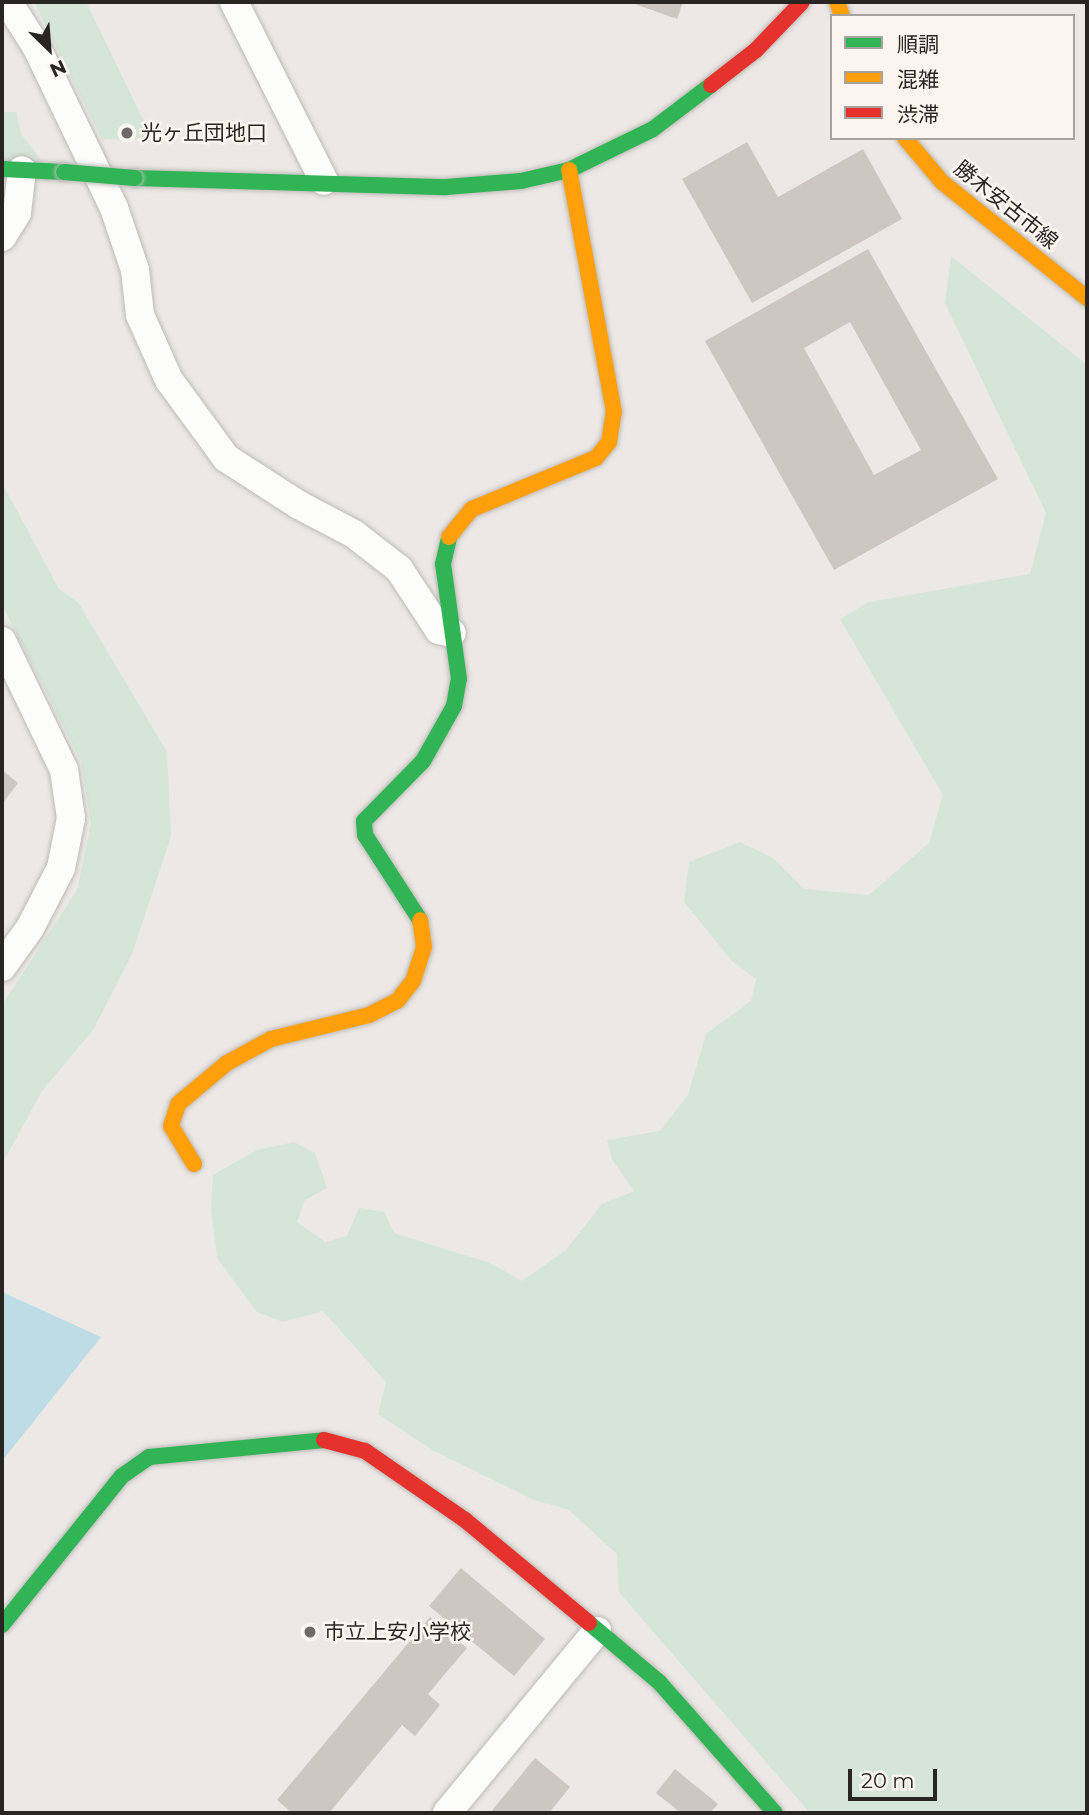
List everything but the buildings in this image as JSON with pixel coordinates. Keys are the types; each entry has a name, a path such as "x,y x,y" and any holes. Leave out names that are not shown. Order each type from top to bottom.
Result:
{"street":[{"path":"8,2 36,46 114,208 135,270 140,315 169,380 226,458 299,505 354,534 399,569 439,630 452,633"},
{"path":"234,2 324,181"},
{"path":"2,237 17,214 12,169 135,178 324,181 446,187 520,181 569,170 653,129 756,50 802,2"},
{"name":"勝木安古市線","path":"907,140 942,182 1087,298"},
{"path":"194,1164 171,1126 178,1104 227,1063 271,1039 369,1015 398,1000 413,981 424,947 419,915 365,835 365,821 423,761 454,706 459,679 443,564 449,535 472,509 596,458 609,442 614,412 569,170"},
{"path":"2,641 64,770 71,818 61,868 30,928 4,961"},
{"path":"2,1625 122,1476 149,1457 320,1438 365,1451 443,1505 659,1682 775,1813"},
{"path":"447,1813 597,1631"}],"green space":[{"path":"34,2 86,2 153,140 102,139"},
{"path":"2,112 16,112 21,134 48,169 2,167"},
{"path":"951,256 1087,365 1087,1813 810,1813 619,1592 617,1554 569,1510 532,1499 434,1451 378,1414 386,1382 323,1311 283,1322 257,1312 217,1258 211,1209 213,1175 257,1150 294,1142 315,1153 327,1188 305,1200 297,1222 325,1242 347,1236 359,1208 384,1212 394,1233 490,1263 522,1281 566,1250 602,1204 634,1191 612,1159 607,1140 660,1131 688,1095 706,1034 751,1001 756,979 732,961 684,902 689,862 740,842 773,858 804,889 869,895 929,843 943,795 840,619 869,602 1030,574 1046,513 945,303"},
{"path":"2,483 59,589 78,602 167,752 171,836 132,954 93,1030 42,1091 2,1164 2,1005 77,890 91,824 81,761 2,605"}],"water":[{"path":"2,1292 101,1337 2,1461"}],"traffic: fast":[{"path":"135,178 446,187 521,181 569,170 653,129 711,85"},
{"path":"2,169 64,172"},
{"path":"64,172 135,178"},
{"path":"420,920 365,835 364,821 423,761 454,706 459,679 443,564 449,537"},
{"path":"2,1625 122,1476 149,1457 324,1440"},
{"path":"589,1623 659,1682 775,1813"}],"traffic: slow":[{"path":"837,2 841,14"},
{"path":"907,140 942,182 1087,298"},
{"path":"449,537 472,509 596,458 609,442 614,412 569,170"},
{"path":"194,1164 171,1126 178,1104 227,1063 271,1039 369,1015 398,1000 413,981 424,947 420,920"}],"traffic: jam":[{"path":"711,85 756,50 802,2"},
{"path":"324,1440 365,1451 465,1520 589,1623"}],"place":[{"name":"光ヶ丘団地口","path":"127,133"},
{"name":"市立上安小学校","path":"310,1632"}]}
